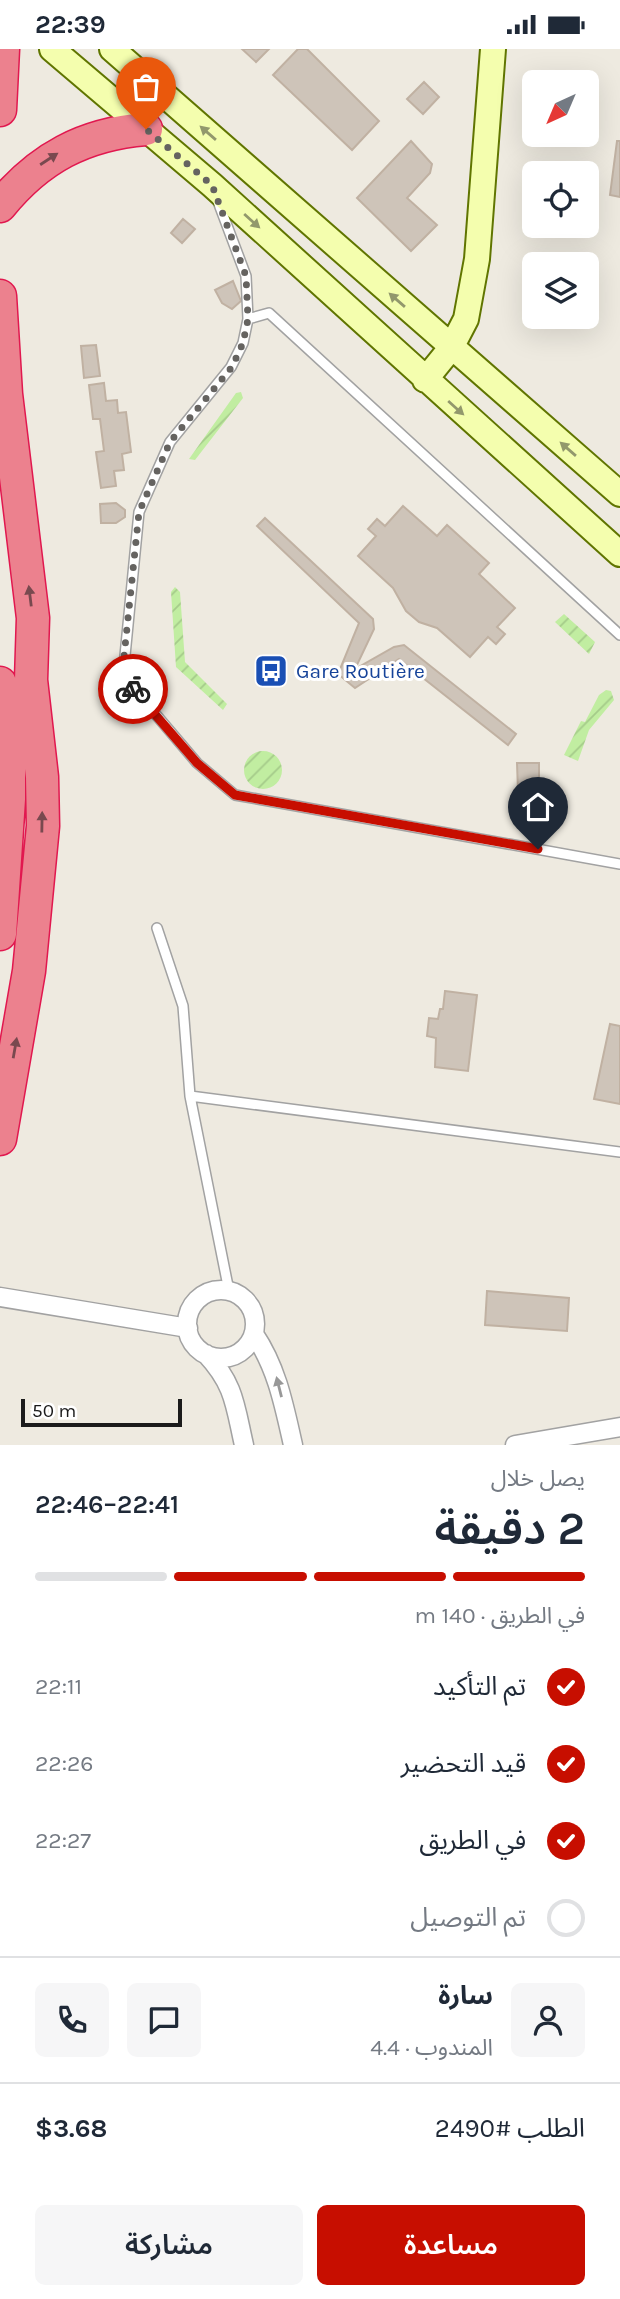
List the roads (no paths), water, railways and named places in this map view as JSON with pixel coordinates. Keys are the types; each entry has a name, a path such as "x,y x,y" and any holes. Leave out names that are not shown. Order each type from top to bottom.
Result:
{"highway":[{"path":"0,110 3,49"},
{"path":"0,206 39,165 63,150 89,138 146,129"},
{"path":"0,296 8,416 33,618 31,680 42,777 43,826 29,971 0,1139"},
{"path":"0,683 9,786 8,854 0,934"}],"street":[{"path":"52,49 212,185 620,554"},
{"path":"112,49 620,494"},
{"path":"425,380 451,348 467,319 478,259 493,49"},
{"path":"244,1445 231,1386 225,1374 197,1348 188,1328 192,1307 198,1299 219,1290 229,1291 248,1303 253,1312 254,1334 267,1353 278,1378 293,1445"},
{"path":"0,1297 188,1328"},
{"path":"206,1354 217,1358 240,1353 254,1334"},
{"path":"515,1445 567,1440 620,1427"}],"lane":[{"path":"212,185 246,276 248,319 243,343 232,367 170,442 139,512 122,676 197,763 235,795 620,864"},
{"path":"248,319 269,313 620,635"},
{"path":"157,928 183,1006 190,1096 229,1291"},
{"path":"190,1096 620,1152"}],"place":[{"name":"Gare Routière","path":"271,671"}]}
